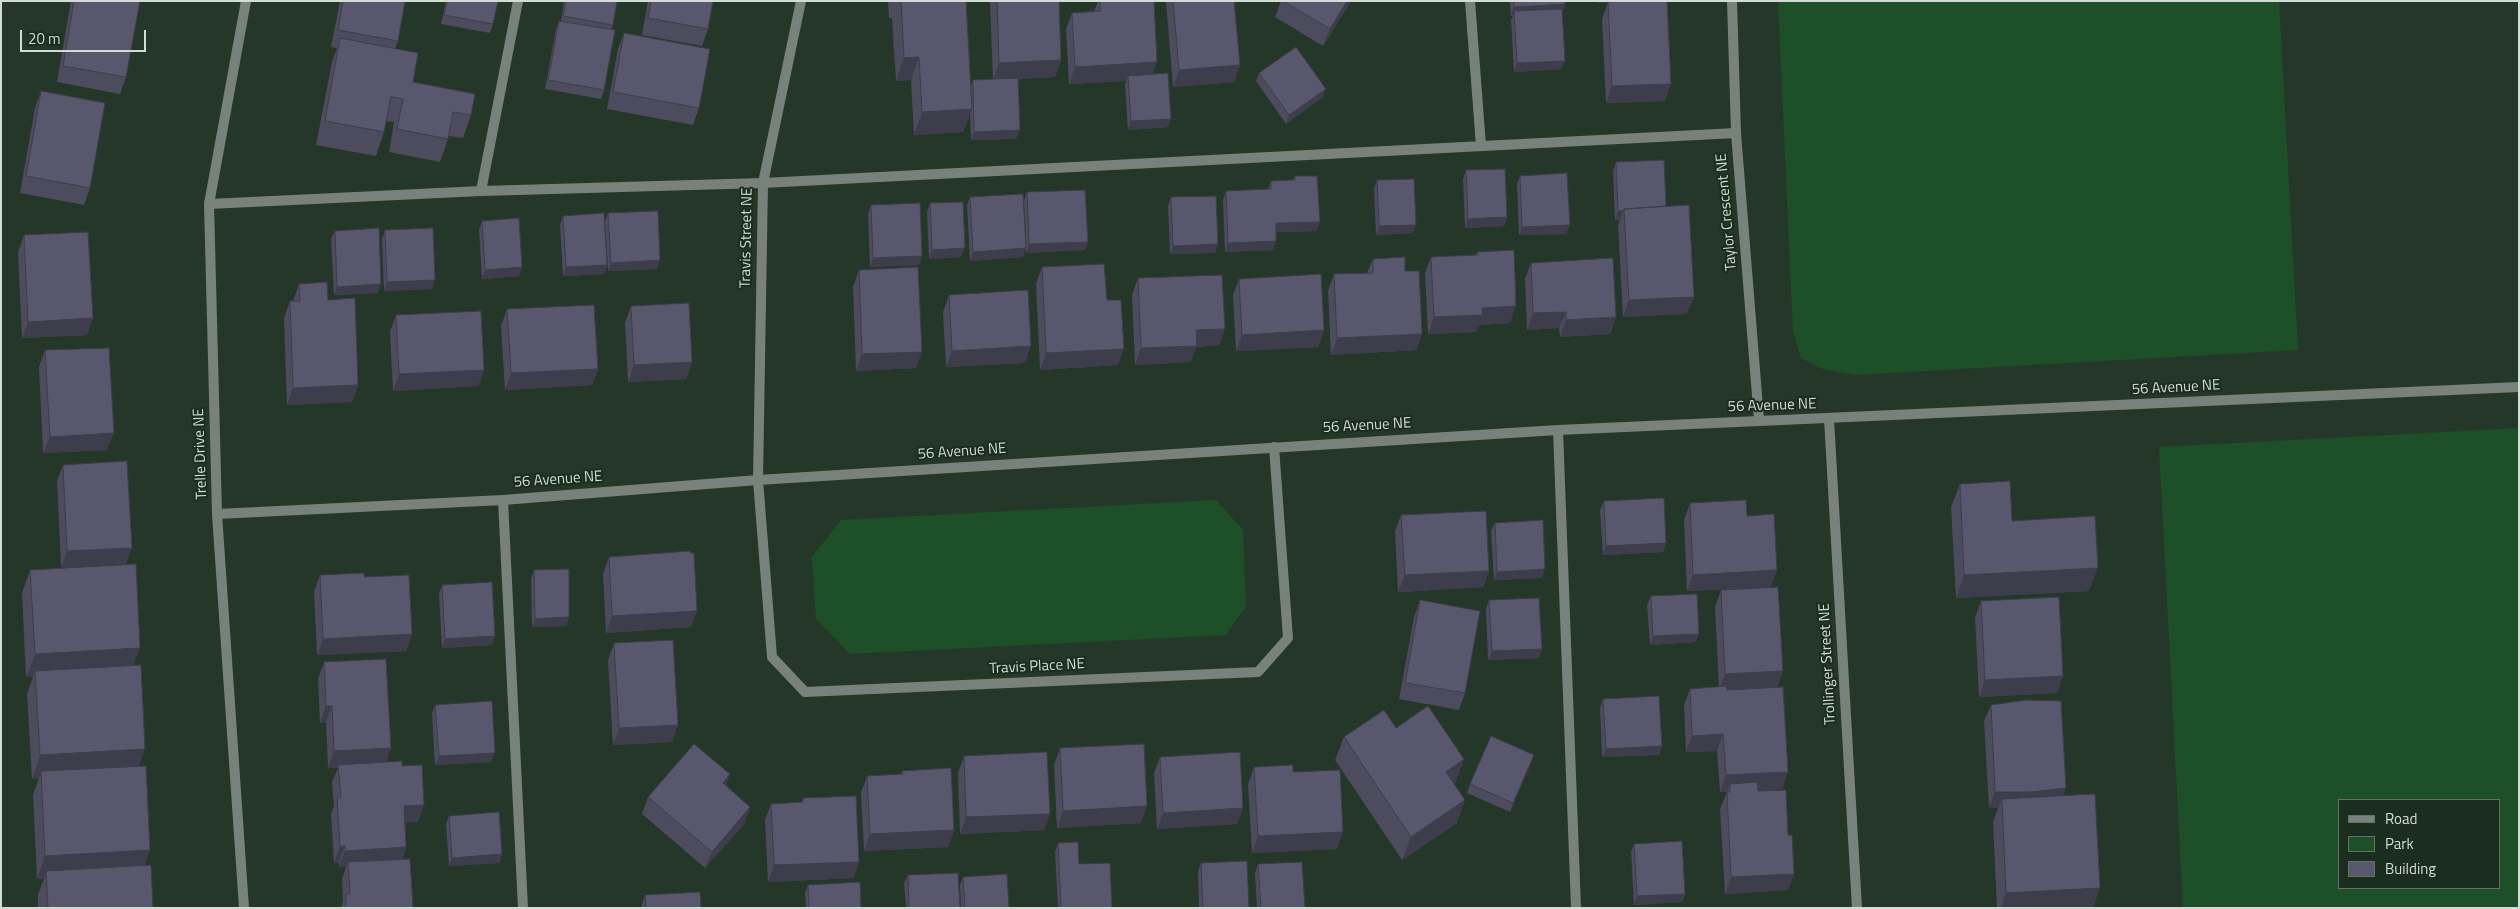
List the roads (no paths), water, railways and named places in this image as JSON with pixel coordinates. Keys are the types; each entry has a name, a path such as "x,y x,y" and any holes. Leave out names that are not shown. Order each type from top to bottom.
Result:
{"street":[{"name":"Trelle Drive NE","path":"244,908 217,514 209,204 246,1"},
{"path":"482,191 518,1"},
{"name":"Travis Street NE","path":"758,480 763,183 801,1"},
{"path":"1470,1 1481,146"},
{"name":"Taylor Crescent NE","path":"1732,1 1736,133 1759,420"},
{"path":"209,204 482,191 763,183 1736,133"},
{"name":"56 Avenue NE","path":"217,514 503,500 758,480 1274,446 1558,430 2519,387"},
{"name":"Trollinger Street NE","path":"1829,419 1857,908"},
{"path":"1558,430 1576,908"},
{"name":"Travis Place NE","path":"758,480 772,657 805,692 1258,672 1288,638 1274,446"},
{"path":"503,500 523,908"}]}
